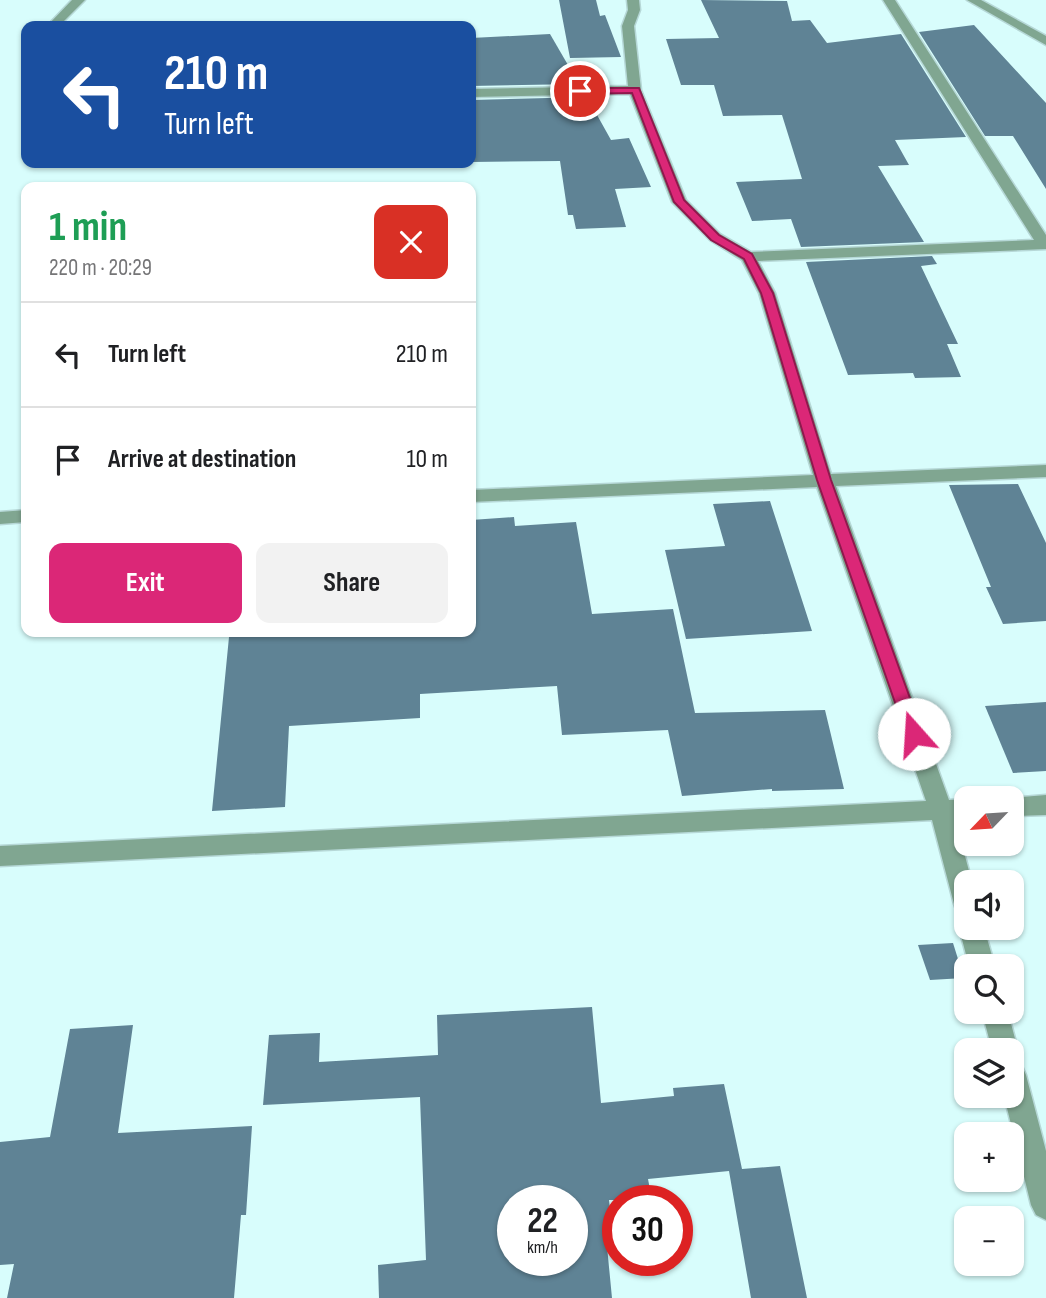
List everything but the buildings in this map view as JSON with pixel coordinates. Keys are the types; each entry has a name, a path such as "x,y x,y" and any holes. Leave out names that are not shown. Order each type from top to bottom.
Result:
{"street":[{"path":"57,21 79,0"},
{"path":"633,0 634,10 628,26 635,90 679,202 715,237 748,257 767,293 824,480 941,811 957,870"},
{"path":"889,0 1045,244"},
{"path":"972,0 1046,41"},
{"path":"476,93 635,90"},
{"path":"748,257 1045,244"},
{"path":"476,496 1046,471"},
{"path":"0,518 21,516"},
{"path":"1024,806 1046,805"},
{"path":"0,856 954,810"},
{"path":"1021,1108 1046,1205"}],"route":[{"path":"580,91 635,90 679,202 715,237 748,257 767,293 824,480 914,734"}]}
